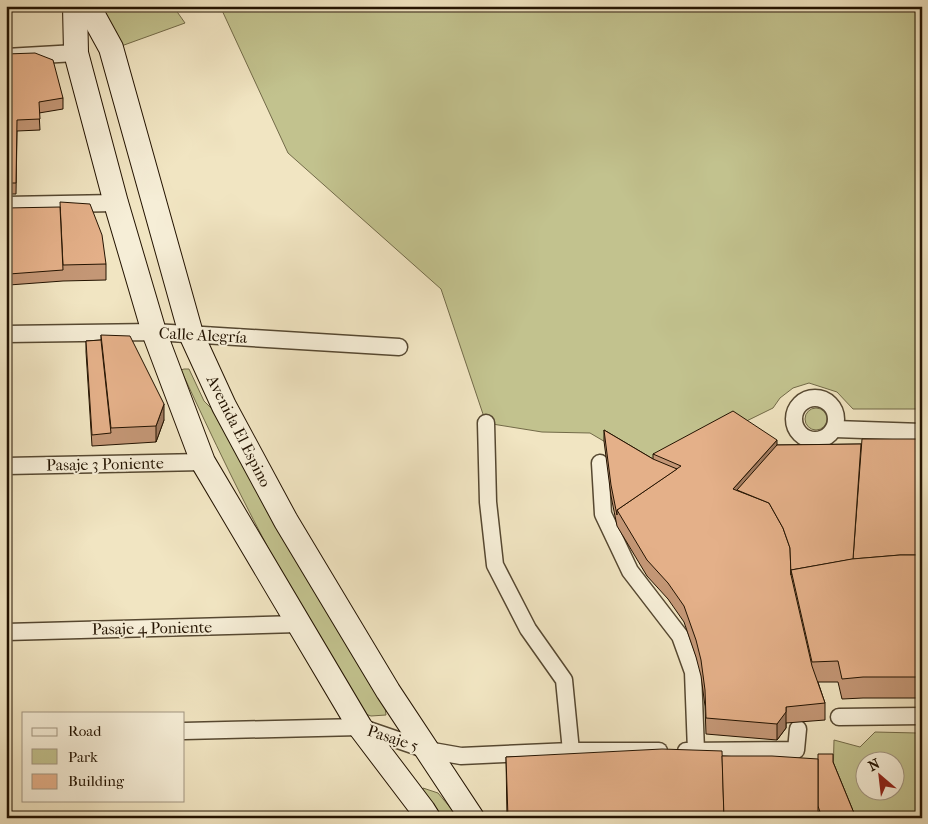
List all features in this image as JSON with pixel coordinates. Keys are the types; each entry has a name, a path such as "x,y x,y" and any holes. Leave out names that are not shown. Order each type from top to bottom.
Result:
{"main road":[{"path":"75,6 76,53 116,203 154,332 203,462 360,727 428,818"},
{"name":"Avenida El Espino","path":"88,6 111,48 191,334 224,406 286,521 388,690 472,818"}],"street":[{"path":"6,57 76,53"},
{"path":"6,205 116,203"},
{"name":"Calle Alegría","path":"6,334 154,332 399,347"},
{"path":"486,423 488,502 495,565 528,630 564,680 571,751"},
{"path":"835,428 922,432"},
{"name":"Pasaje 3 Poniente","path":"6,466 203,462"},
{"path":"600,463 602,514 630,571 680,636 693,672 696,751"},
{"name":"Pasaje 4 Poniente","path":"6,632 298,624"},
{"path":"840,717 922,716"},
{"name":"Pasaje 5","path":"185,731 360,727 427,750 461,756 571,751 796,750 798,729"}],"green space":[{"path":"101,6 173,6 185,23 113,49"},
{"path":"220,6 922,6 922,409 853,409 837,392 809,383 793,388 780,398 773,408 653,470 590,433 542,432 486,423 441,289 288,153"},
{"path":"189,369 204,401 216,413 385,707 386,715 371,716 360,712 253,519 181,370"},
{"path":"816,408 824,411 827,419 824,427 816,430 808,427 805,419 808,411"},
{"path":"875,732 917,733 918,818 849,818 833,778 834,740 860,747"},
{"path":"423,788 438,793 459,818 435,818 421,795"}],"building":[{"path":"35,53 53,60 63,98 39,102 40,119 17,120 16,183 6,183 6,54"},
{"path":"60,202 90,204 102,235 106,264 63,265"},
{"path":"60,207 63,270 9,274 6,208"},
{"path":"101,335 130,336 164,404 156,426 111,428"},
{"path":"101,340 111,433 92,435 86,341"},
{"path":"733,411 777,440 733,489 769,503 783,528 790,548 791,575 812,666 825,703 786,707 786,712 777,724 706,718 701,660 684,606 668,583 647,560 617,510 681,466 653,454"},
{"path":"604,430 653,459 677,469 617,510 617,515 611,485"},
{"path":"862,439 922,439 922,682 919,682 918,555 853,559"},
{"path":"861,444 853,559 791,570 791,575 790,548 783,528 769,503 737,490 777,445"},
{"path":"918,555 919,677 842,679 838,661 812,662 791,570 852,559"},
{"path":"917,717 922,717 922,818 918,818"},
{"path":"662,749 722,751 724,818 508,818 506,757"},
{"path":"818,754 833,754 833,762 856,818 822,818 818,806"},
{"path":"722,756 772,756 818,759 818,811 820,818 724,818"},
{"path":"288,813 334,818 288,818"}]}
